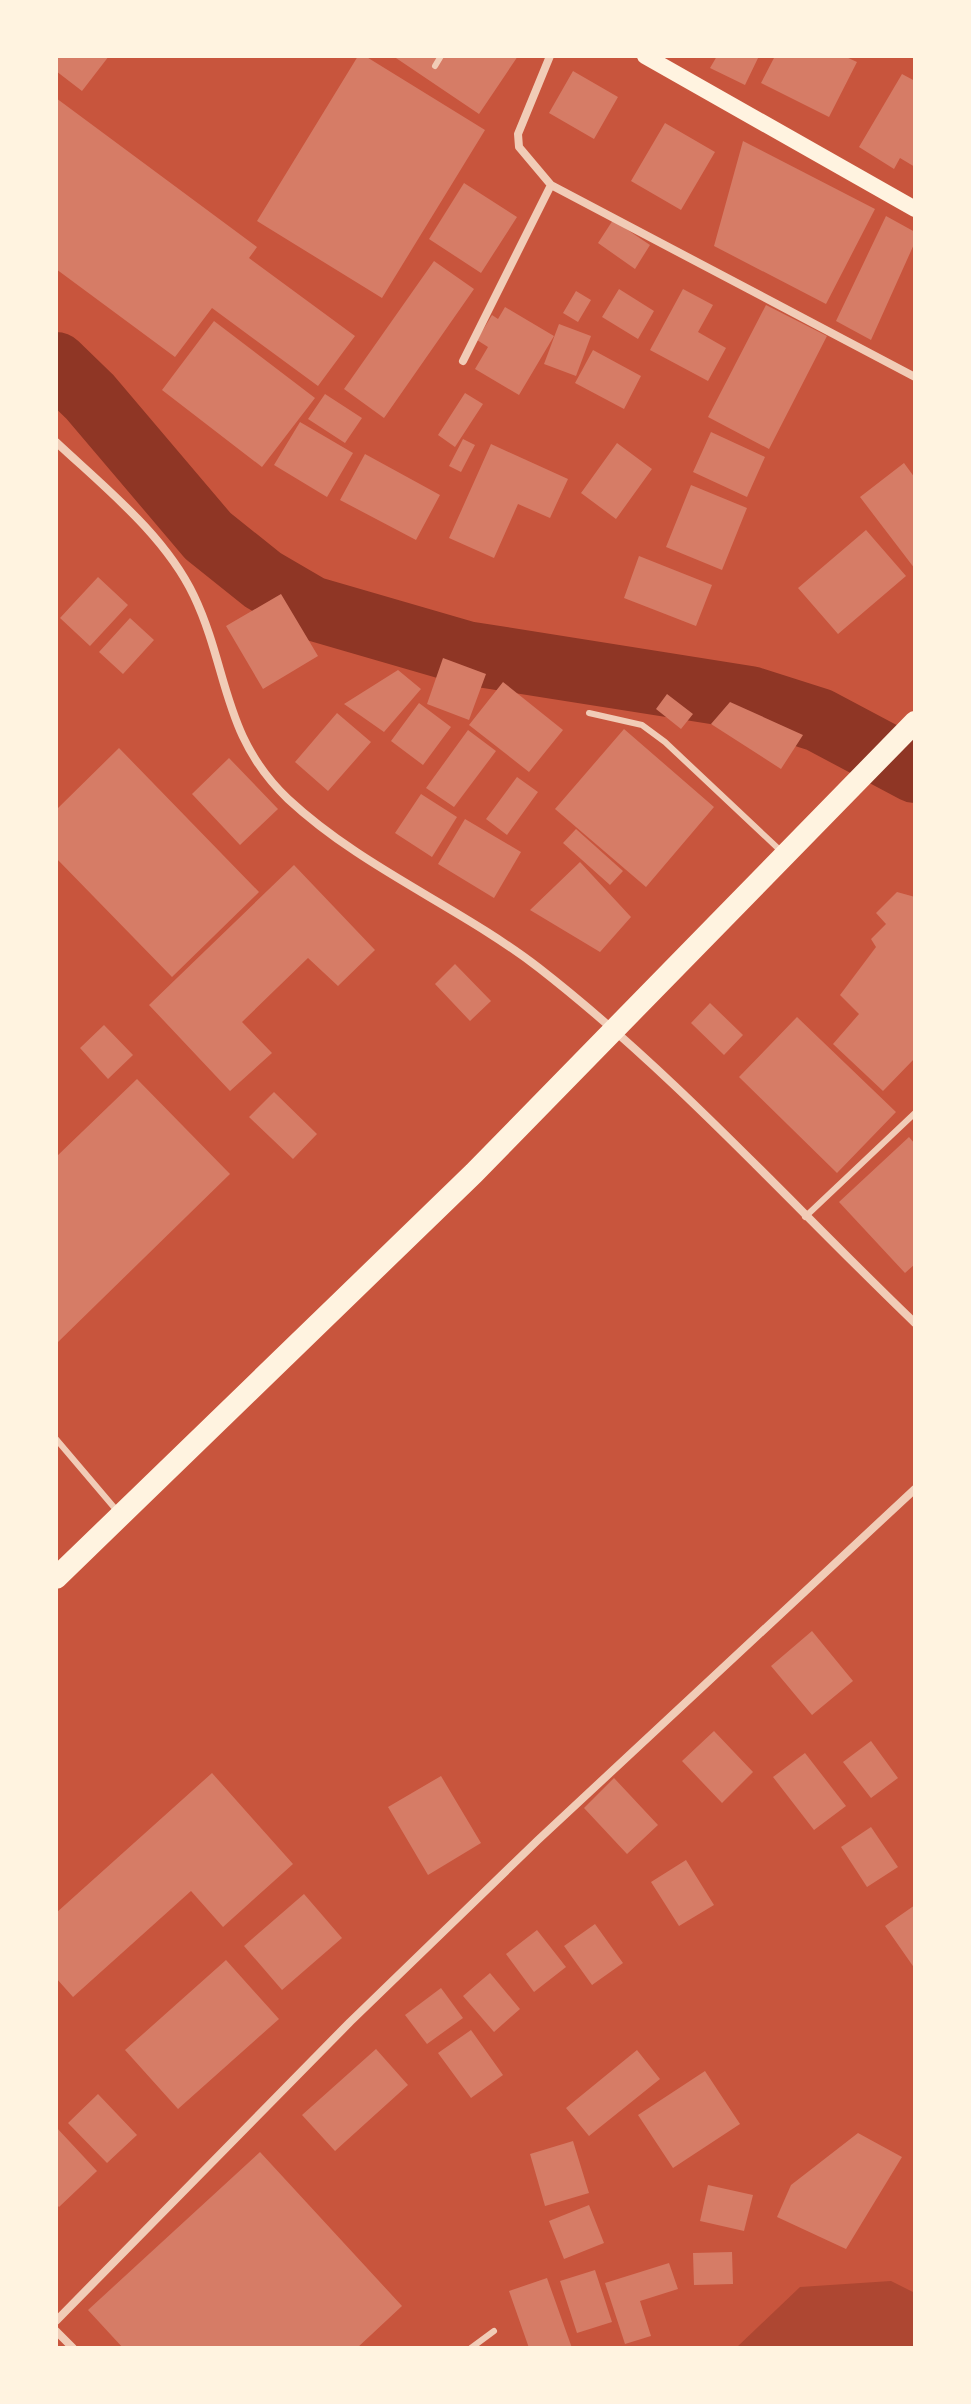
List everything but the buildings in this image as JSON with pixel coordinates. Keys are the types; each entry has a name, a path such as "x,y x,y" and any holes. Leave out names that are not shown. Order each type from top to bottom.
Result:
{"highway":[{"path":"56,1578 474,1173 915,722"}],"main road":[{"path":"645,56 915,209"}],"street":[{"path":"550,56 518,134 519,147 551,185 915,377"},
{"path":"463,361 551,185"},
{"path":"56,442 168,552 193,595 209,636 226,702 253,759 288,798 332,834 536,965 615,1028 915,1323"},
{"path":"56,2321 383,1989 915,1489"},
{"path":"56,2331 73,2348"}],"lane":[{"path":"435,66 441,56"},
{"path":"589,713 642,725 654,733 784,854"},
{"path":"805,1217 915,1113"},
{"path":"56,1439 121,1515"},
{"path":"471,2348 494,2331"}],"shaded area":[{"path":"891,2281 915,2293 915,2348 736,2348 800,2287"}],"waterway":[{"path":"56,364 90,397 208,536 263,580 311,608 466,653 750,698 819,720 915,771"}]}
